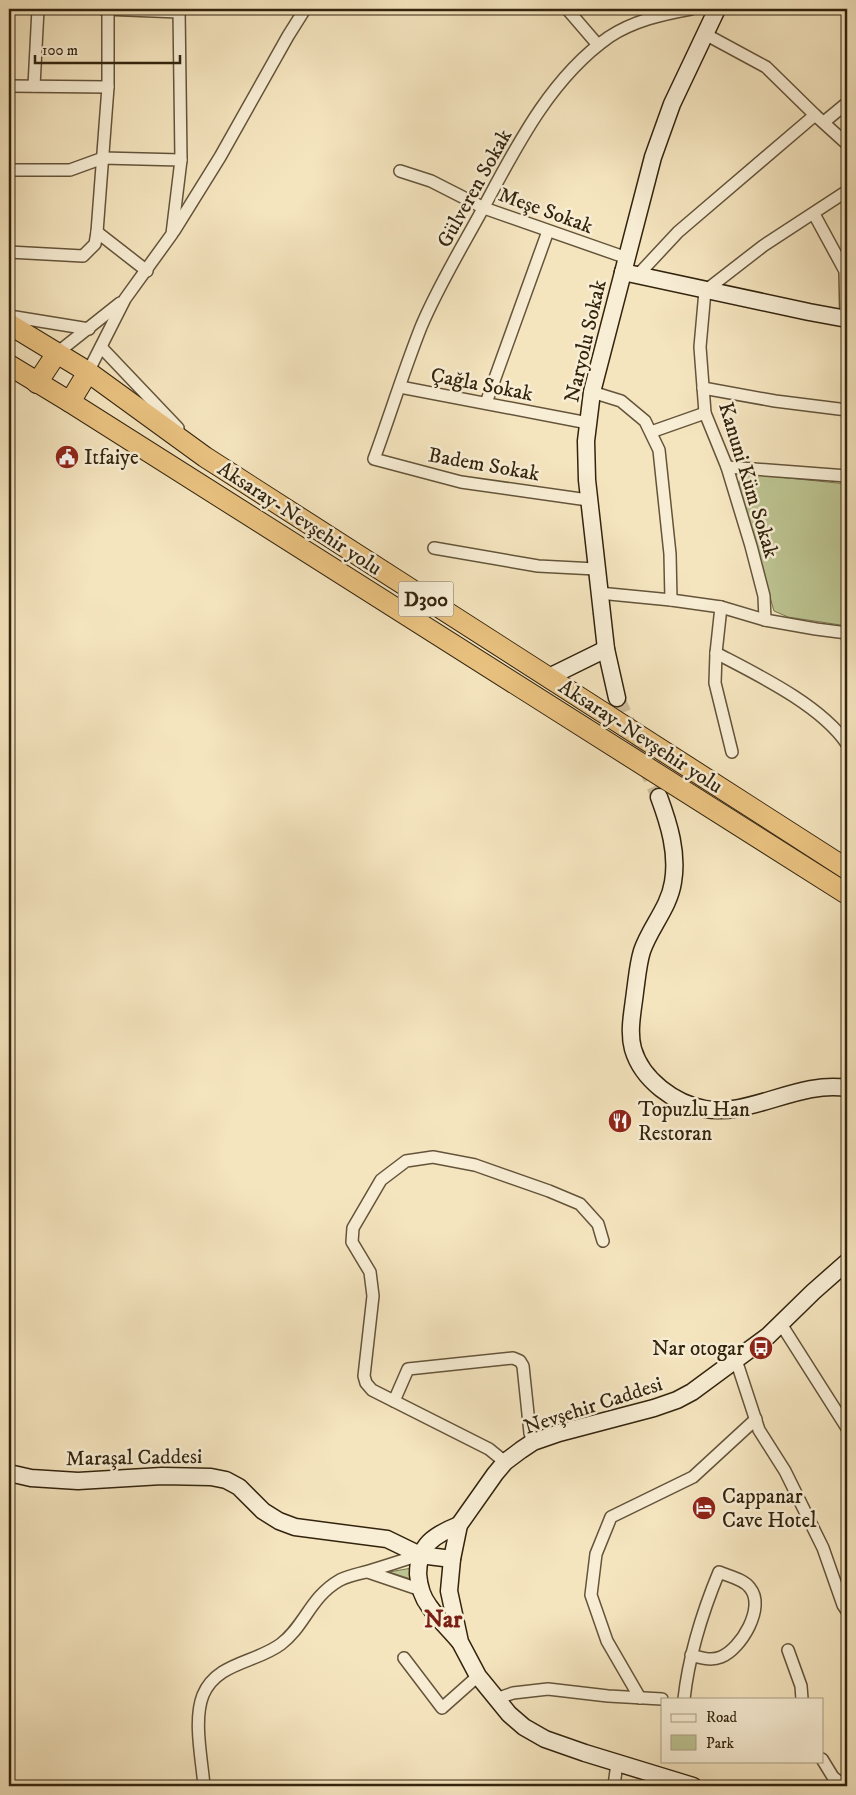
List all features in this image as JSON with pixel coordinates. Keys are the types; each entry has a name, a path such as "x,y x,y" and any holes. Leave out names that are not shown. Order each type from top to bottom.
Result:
{"highway":[{"name":"Aksaray-Nevşehir yolu","path":"9,324 88,372 204,457 847,869"},
{"path":"37,383 57,353"},
{"name":"Aksaray-Nevşehir yolu","path":"9,365 847,894"},
{"path":"70,402 88,372"}],"street":[{"path":"34,86 38,9"},
{"path":"103,9 179,10 181,160 172,234"},
{"path":"9,252 83,256 95,244 98,232 108,87 108,9"},
{"path":"88,372 125,299 172,234 220,157 305,9"},
{"path":"567,9 598,45"},
{"name":"Gülveren Sokak","path":"374,459 429,311 512,154 550,96 598,45 623,29 646,20 691,9"},
{"name":"Naryolu Sokak","path":"617,698 606,649 588,500 586,460 592,392 629,269 653,156 672,104 705,34 713,10"},
{"path":"705,34 766,67 847,144"},
{"path":"9,86 108,87"},
{"path":"629,269 820,119 847,103"},
{"path":"9,170 70,170 103,158 181,160"},
{"name":"Meşe Sokak","path":"400,171 431,181 484,208 548,231 629,269"},
{"path":"705,291 763,246 847,191"},
{"path":"629,269 705,291 847,319 845,271 814,214"},
{"path":"486,403 548,231"},
{"path":"98,232 147,271"},
{"name":"Kanuni Küm Sokak","path":"705,291 700,347 705,413 727,467 764,596 765,620"},
{"path":"57,353 125,299"},
{"path":"9,316 89,329"},
{"path":"101,347 204,457"},
{"name":"Çağla Sokak","path":"400,387 588,422"},
{"path":"703,388 775,401 847,410"},
{"path":"592,392 621,401 645,421 659,450 670,554 671,600"},
{"path":"651,432 705,413"},
{"name":"Badem Sokak","path":"374,459 461,482 588,500"},
{"path":"727,467 847,476"},
{"path":"434,548 538,566 596,568"},
{"path":"599,593 721,607 765,620 816,630 847,633"},
{"path":"721,607 715,683 732,752"},
{"path":"549,677 606,649"},
{"path":"716,653 767,680 820,715 847,744"},
{"path":"659,797 671,836 674,875 669,896 648,935 639,964 631,1035 633,1049 639,1063 658,1086 690,1105 705,1109 715,1110 749,1106 779,1097 827,1087 847,1088"},
{"path":"505,1462 489,1449 372,1390 366,1383 364,1376 373,1296 370,1272 352,1242 353,1228 381,1180 406,1161 433,1157 466,1164 549,1191 580,1204 598,1224 603,1241"},
{"name":"Nevşehir Caddesi","path":"460,1642 449,1591 452,1559 459,1525 505,1462 533,1442 580,1427 636,1413 677,1400 692,1392 781,1324 847,1262"},
{"path":"781,1324 847,1428"},
{"path":"394,1401 408,1369 513,1358 520,1361 523,1366 530,1433 533,1442"},
{"path":"736,1360 759,1430 785,1471 824,1548 843,1605 847,1611"},
{"path":"640,1698 607,1640 591,1595 596,1554 611,1517 693,1477 756,1419"},
{"name":"Maraşal Caddesi","path":"9,1473 31,1478 78,1481 162,1476 211,1476 226,1480 238,1487 263,1511 295,1527 386,1539 420,1555 452,1559"},
{"name":"Nevşehir Caddesi","path":"420,1555 424,1548 438,1536 459,1525"},
{"path":"204,1786 199,1718 204,1694 217,1676 283,1643 316,1600 328,1588 347,1577 420,1555 418,1573 420,1590 429,1606 460,1642 478,1676 516,1721 539,1736 563,1746 693,1786"},
{"path":"368,1572 420,1590 449,1591"},
{"path":"684,1698 691,1655 705,1606 719,1572 742,1581 750,1587 755,1602 746,1634 730,1652 722,1657 705,1659 691,1655"},
{"path":"788,1650 801,1686 802,1698"},
{"path":"404,1658 442,1708 478,1676"},
{"path":"496,1698 548,1688 661,1699"},
{"path":"824,1762 834,1777 844,1786"},
{"path":"614,1786 617,1763"}],"green space":[{"path":"749,474 847,484 847,626 788,617 774,611 739,490 739,482 742,476"},
{"path":"412,1568 411,1579 389,1572"}],"tunnel":[{"path":"617,698 659,797"}],"place":[{"name":"Itfaiye","path":"67,457"},
{"name":"Topuzlu Han Restoran","path":"620,1121"},
{"name":"Nar otogar","path":"761,1348"},
{"name":"Cappanar Cave Hotel","path":"704,1508"}],"district":[{"name":"Nar","path":"443,1619"}]}
